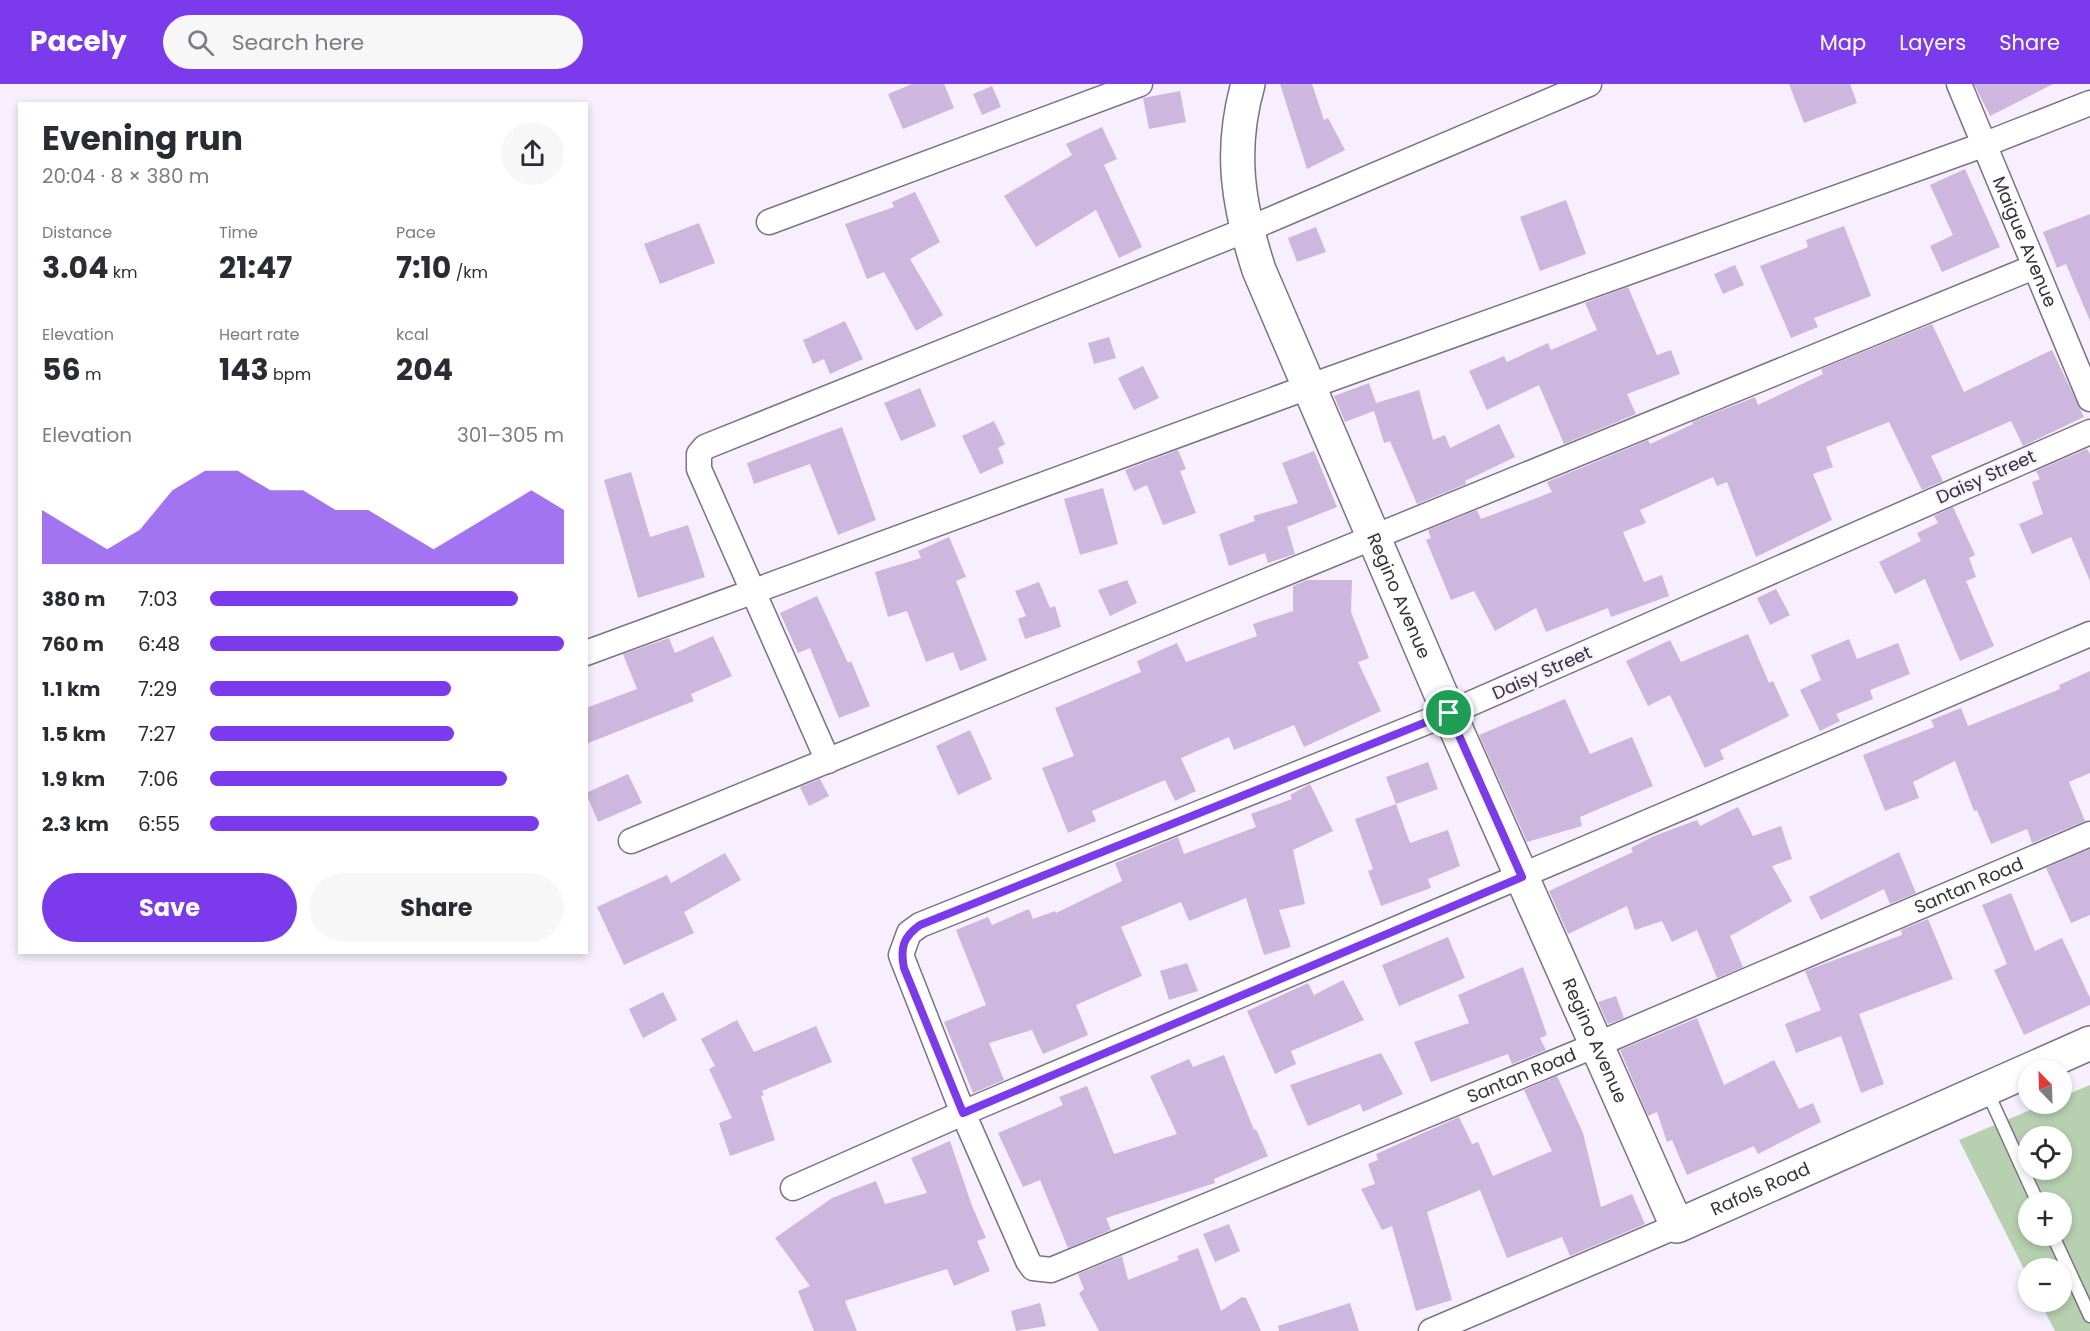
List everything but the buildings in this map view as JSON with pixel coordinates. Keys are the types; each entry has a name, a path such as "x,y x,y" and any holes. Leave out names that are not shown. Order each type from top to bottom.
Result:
{"street":[{"path":"769,222 1140,84"},
{"name":"Regino Avenue","path":"1248,84 1239,115 1236,153 1238,188 1246,230 1274,310 1449,713 1677,1226"},
{"path":"828,761 699,470 697,462 699,454 705,447 1246,230 1589,84"},
{"name":"Maigue Avenue","path":"1959,84 2090,399"},
{"path":"588,652 1308,387 1983,145 2090,103"},
{"path":"632,841 2034,267"},
{"name":"Daisy Street","path":"963,1113 901,955 909,933 920,925 1449,713 2090,432"},
{"path":"793,1188 963,1113 2090,634"},
{"name":"Santan Road","path":"963,1113 1028,1261 1033,1268 1051,1270 1596,1046 2090,834"},
{"name":"Rafols Road","path":"1431,1331 1677,1226 2090,1043"}],"lane":[{"path":"1986,1088 2033,1192"},
{"path":"2058,1246 2090,1316"}],"green space":[{"path":"2090,1085 2090,1331 2055,1331 2045,1312 2072,1312 2072,1258 2018,1258 1959,1140 2021,1114 2072,1114 2072,1092"}],"route":[{"path":"1449,713 1522,877 963,1113 904,968 901,955 903,943 909,933 920,925 1449,713"}]}
